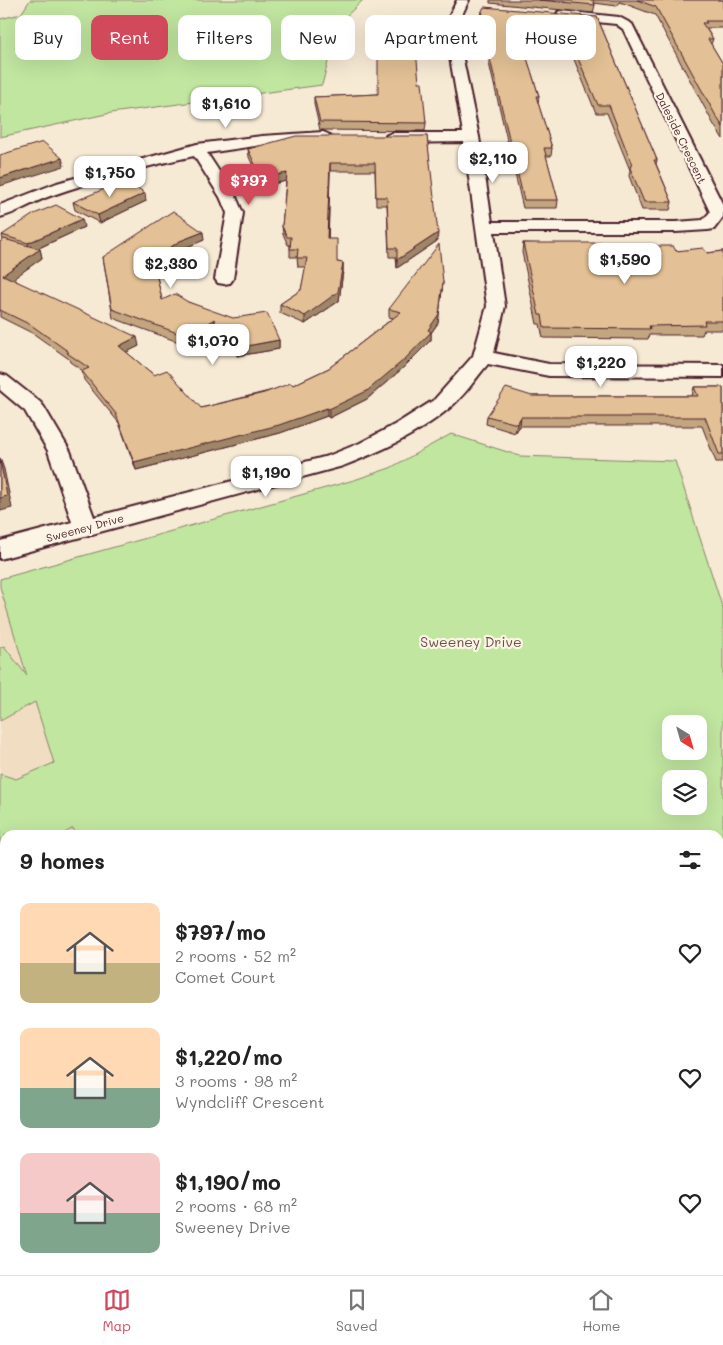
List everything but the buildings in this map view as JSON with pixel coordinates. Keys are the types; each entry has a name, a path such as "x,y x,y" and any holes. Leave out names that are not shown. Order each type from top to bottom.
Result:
{"street":[{"name":"Sweeney Drive","path":"0,550 335,461 368,448 404,429 441,405 484,357 496,306 471,137 454,40 455,17 465,4"},
{"name":"Daleside Crescent","path":"483,227 676,227 708,225 718,212 628,27 620,21 545,14"},
{"path":"0,212 19,201 134,165 197,149 255,140 337,137"},
{"path":"376,138 471,137"},
{"path":"197,149 228,197 235,213 224,279"},
{"path":"484,357 548,370 723,371"},
{"path":"0,380 33,408 59,451 86,528"}],"shaded area":[{"path":"0,587 74,830 0,830"}],"green space":[{"path":"30,0 363,0 347,15 281,15 281,60 329,60 322,85 111,113 0,137 0,19 15,15 15,60 81,60 81,15 17,15 21,14"},
{"name":"Sweeney Drive","path":"451,434 520,456 675,461 723,609 723,830 74,830 73,828 70,830 0,830 0,774 16,779 54,763 35,702 0,721 0,648 4,646 27,676 0,587 0,579 354,480 390,468"}]}
